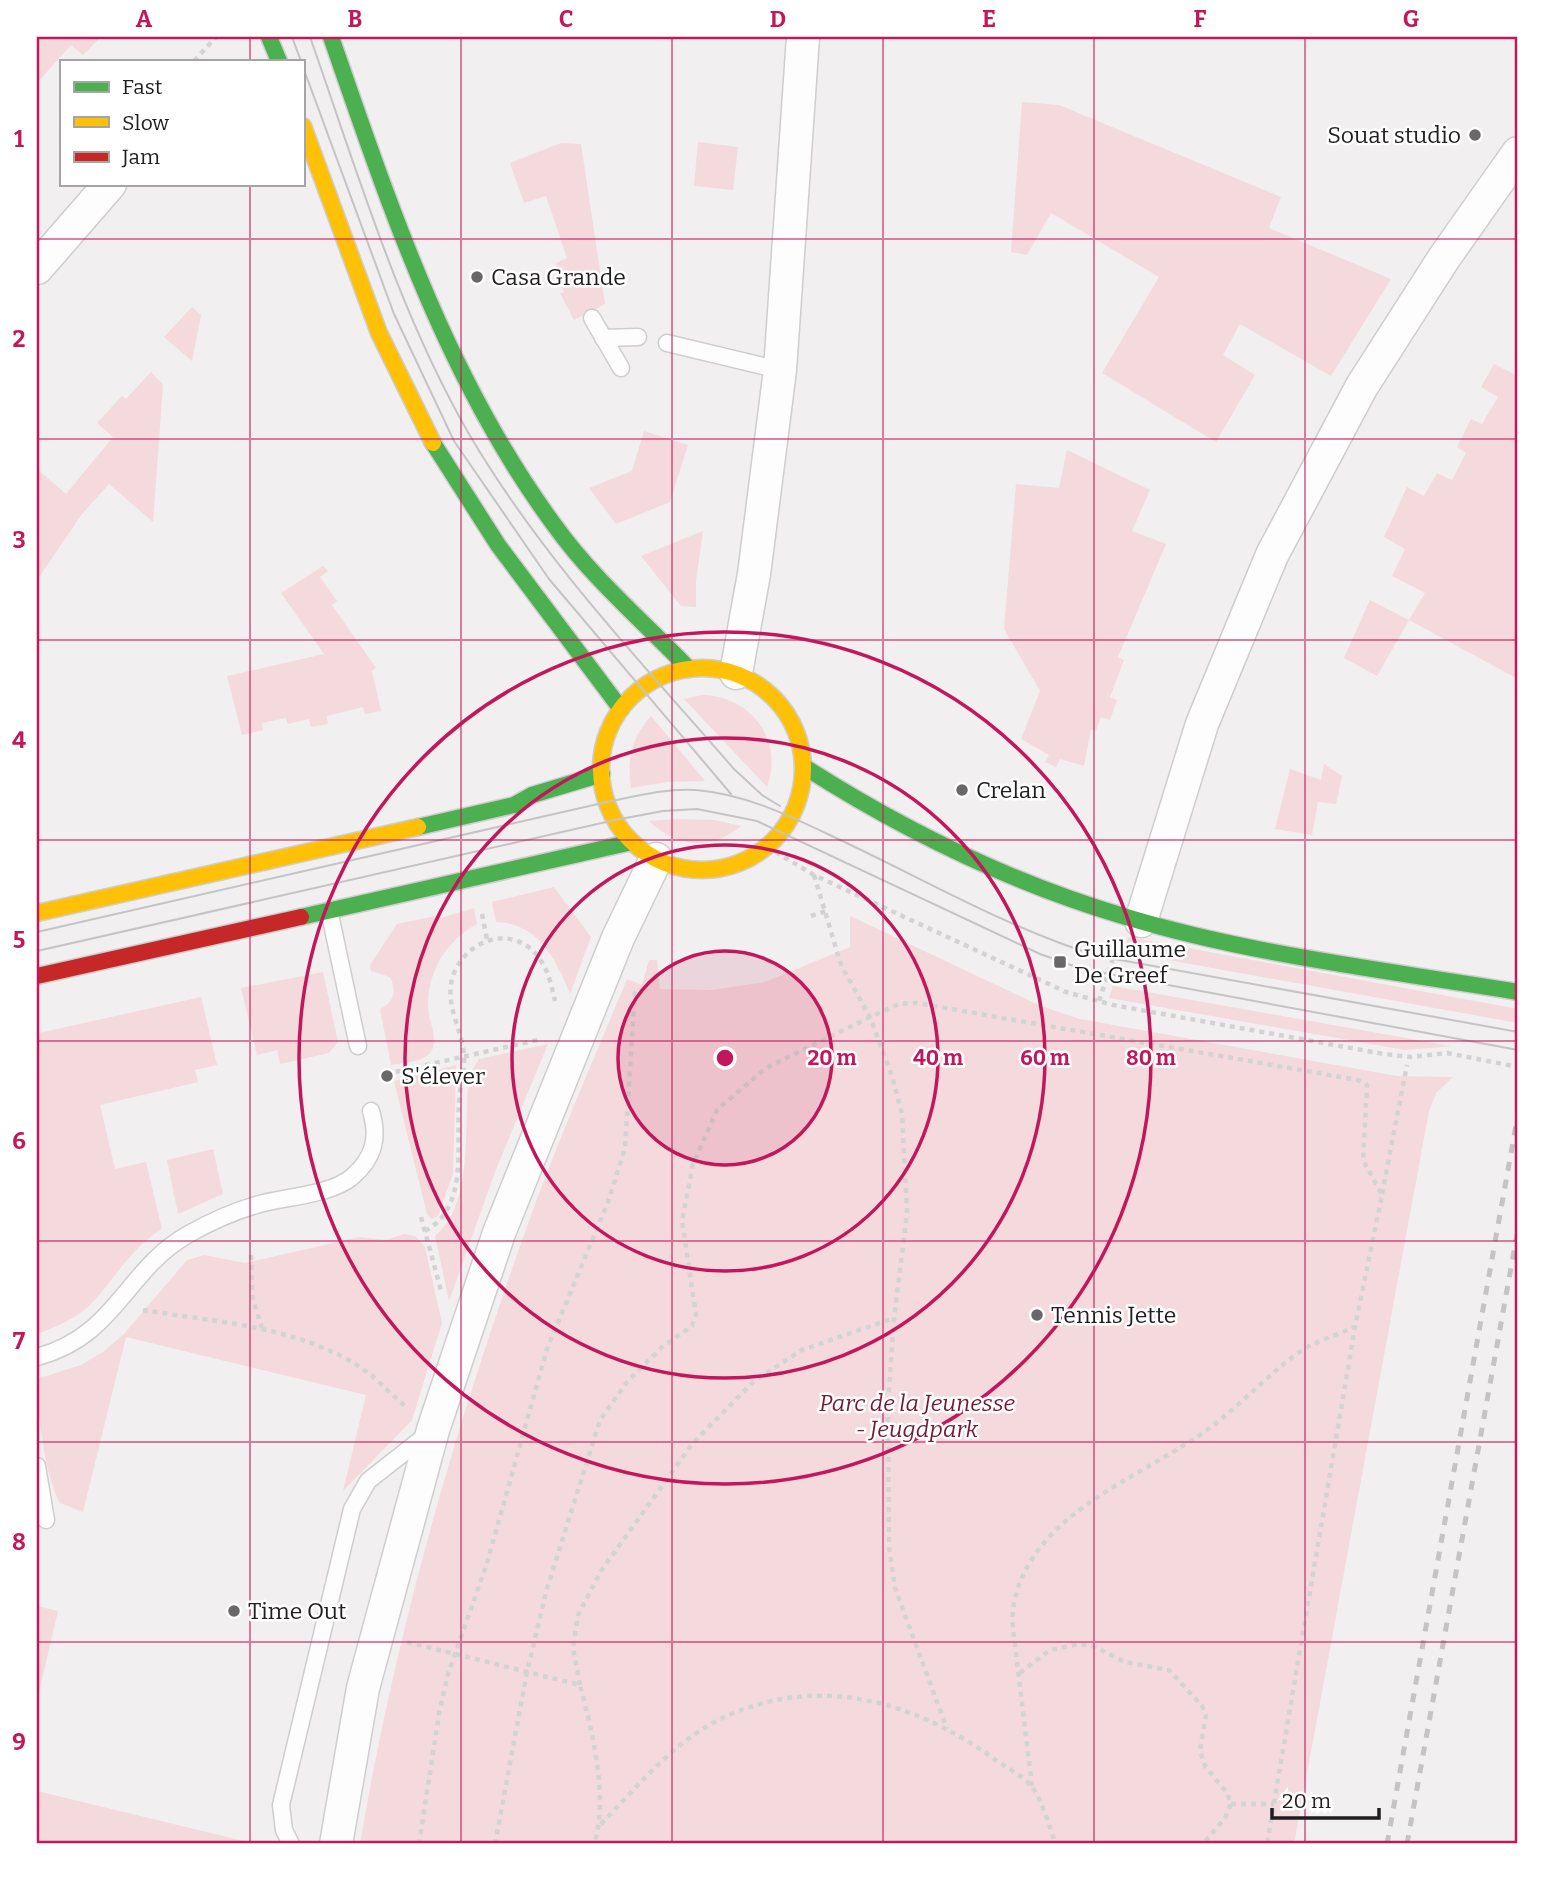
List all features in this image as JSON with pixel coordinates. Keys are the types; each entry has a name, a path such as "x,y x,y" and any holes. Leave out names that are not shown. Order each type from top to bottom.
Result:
{"main road":[{"path":"269,37 278,60"},
{"path":"331,37 426,299 487,424 523,484 588,569 689,669"},
{"path":"304,131 379,333 438,454 490,534 621,709"},
{"path":"705,668 736,673 754,682 784,709 801,746 803,782 793,816 768,847 751,858 713,870 674,867 644,850 615,820 607,802 602,775 604,747 621,709 648,684 689,669 705,668"},
{"path":"803,766 863,803 981,863 1066,898 1140,921 1211,937 1518,992"},
{"path":"37,913 514,805 532,795 602,775"},
{"path":"37,976 329,910 644,850"}],"street":[{"path":"736,673 754,574 780,370 803,37"},
{"path":"1140,921 1202,724 1272,555 1362,386 1430,280 1518,153"},
{"path":"37,268 108,186"},
{"path":"336,1844 358,1714 376,1635 433,1430 499,1233 571,1033 618,938 644,850"}],"lane":[{"path":"592,318 621,368"},
{"path":"603,338 638,337"},
{"path":"667,343 780,370"},
{"path":"329,910 358,1046"},
{"path":"37,1357 93,1331 150,1265 186,1236 254,1206 341,1185 372,1152 376,1128 371,1111"},
{"path":"292,1844 284,1829 281,1805 352,1508 368,1481 433,1430"},
{"path":"37,1465 47,1520"}],"path":[{"path":"195,60 216,37"},
{"path":"768,847 814,875 1048,986 1086,998 1384,1054 1460,1056 1518,1067"},
{"path":"814,875 841,965 870,1017 892,1076 902,1114 907,1213 894,1318 888,1419 889,1546 895,1588 947,1729"},
{"path":"481,909 486,940"},
{"path":"811,916 826,911"},
{"path":"419,1844 439,1714 454,1654 487,1563 547,1349 608,1202 625,1148 635,982 618,938"},
{"path":"386,1074 464,1056 571,1033 542,961 531,949 517,941 486,940 466,953 453,972 450,988 464,1056 455,1186 442,1219 425,1231"},
{"path":"495,1844 527,1672 573,1498 600,1420 628,1382 662,1347 692,1326 696,1315 682,1221 693,1164 717,1110 766,1068 899,1004 944,1005 1358,1080 1367,1086 1369,1091 1362,1146 1363,1160 1382,1195"},
{"path":"1267,1844 1355,1327 1407,1065"},
{"path":"421,1217 445,1306"},
{"path":"251,1255 252,1297 262,1329"},
{"path":"135,1309 262,1329 314,1345 358,1366 433,1430"},
{"path":"601,1824 593,1744 573,1648 578,1615 601,1571 693,1443 754,1381 802,1350 894,1318"},
{"path":"1056,1844 1032,1786 1019,1674 1013,1603 1029,1564 1062,1524 1086,1505 1210,1428 1302,1350 1355,1327"},
{"path":"376,1635 580,1685"},
{"path":"1019,1674 1050,1650 1079,1644 1093,1646 1125,1662 1169,1670 1202,1706 1206,1716 1199,1750 1205,1766 1227,1793 1231,1804 1225,1818 1203,1844"},
{"path":"594,1844 601,1824 666,1756 697,1732 757,1704 796,1695 828,1693 895,1709 947,1729 1032,1786"},
{"path":"1231,1804 1274,1804"}],"green space":[{"path":"37,37 101,37 83,55 71,45 37,83"},
{"path":"1022,102 1059,105 1281,197 1269,228 1391,279 1331,376 1240,324 1223,355 1255,375 1216,442 1102,373 1159,277 1051,213 1027,255 1011,252"},
{"path":"698,142 738,147 733,190 694,186"},
{"path":"561,143 581,144 605,304 574,320 560,293 564,292 553,268 557,266 556,263 567,258 546,196 524,203 510,163"},
{"path":"192,307 201,315 192,361 164,337"},
{"path":"1494,364 1518,376 1518,679 1409,620 1425,593 1392,576 1405,549 1384,537 1407,487 1424,496 1437,473 1452,480 1466,453 1457,447 1471,419 1482,424 1498,397 1481,387"},
{"path":"151,372 163,385 153,522 109,484 82,514 37,580 37,469 66,494 113,437 97,423 122,396 126,399"},
{"path":"644,431 688,445 670,502 616,524 589,488 632,471"},
{"path":"1067,450 1150,490 1132,531 1166,544 1118,657 1124,660 1110,697 1117,700 1110,720 1101,717 1096,731 1091,729 1084,766 1060,759 1056,767 1045,762 1049,755 1021,739 1040,691 1004,629 1016,484 1059,488"},
{"path":"703,531 696,581 696,607 681,606 641,556"},
{"path":"323,566 328,571 320,577 337,601 332,605 376,668 372,671 381,711 365,714 363,707 327,716 328,724 311,727 309,719 288,724 286,718 262,723 263,730 242,735 227,676 324,654 281,593"},
{"path":"1370,600 1409,620 1377,676 1344,658"},
{"path":"702,695 720,697 735,703 749,712 759,724 767,737 771,753 767,787 684,699"},
{"path":"651,716 705,781 667,782 631,788 632,750 644,724"},
{"path":"1324,764 1342,776 1336,804 1318,802 1312,835 1275,829 1290,769 1321,780"},
{"path":"715,820 741,826 718,840 694,843 671,837 649,821"},
{"path":"554,887 591,937 570,994 544,945 523,929 496,922 492,902"},
{"path":"474,908 477,924 456,939 440,959 431,982 428,1008 434,1039 432,1050 420,1059 391,1065 380,1009 391,1000 393,987 390,977 371,971 370,965 397,924 440,915 441,918"},
{"name":"Parc de la Jeunesse - Jeugdpark","path":"850,916 1041,1006 1080,1019 1397,1076 1453,1077 1436,1093 1429,1111 1294,1844 360,1844 390,1690 428,1536 473,1385 536,1203 627,979 642,985 649,960 657,960 660,989 711,990 765,982 850,947"},
{"path":"1128,937 1518,1009 1518,1023 1124,952"},
{"path":"323,972 338,1042 329,1053 280,1064 277,1050 257,1055 241,988"},
{"path":"1113,986 1451,1046 1405,1050 1109,998"},
{"path":"201,997 217,1065 195,1070 198,1082 100,1105 115,1169 146,1162 162,1229 141,1245 90,1305 65,1322 37,1334 39,1033"},
{"path":"548,1044 495,1172 449,1301 435,1236 448,1222 462,1184 469,1076 479,1059"},
{"path":"456,1065 453,1174 438,1216 432,1219 427,1214 394,1081"},
{"path":"213,1149 223,1194 178,1214 167,1160"},
{"path":"404,1234 415,1236 425,1247 442,1323 412,1420 343,1491 366,1395 126,1337 83,1512 60,1503 46,1461 38,1408 37,1379 81,1365 103,1352 124,1334 187,1260 204,1255 245,1263 360,1237 386,1240"},
{"path":"37,1606 58,1611 37,1700"},
{"path":"37,1791 256,1844 37,1844"}],"tram line":[{"path":"292,37 301,60"},
{"path":"310,37 362,189 400,289 421,339 469,434 528,523 594,608 734,769 762,795 780,806"},
{"path":"304,70 394,314 454,441 549,579 731,794"},
{"path":"37,932 607,802 662,791 696,790 733,796 786,815 998,917 1064,945 1098,956 1518,1032"},
{"path":"37,951 615,820 663,811 697,809 757,821 1040,954 1082,969 1518,1050"}],"railway":[{"path":"1387,1844 1518,1114"},
{"path":"1407,1844 1518,1229"}],"traffic: fast":[{"path":"269,37 279,60"},
{"path":"331,37 399,228 452,352 483,412 517,470 570,545 602,582 689,669"},
{"path":"433,443 498,545 621,709"},
{"path":"803,766 879,812 958,852 1039,887 1123,916 1171,930 1269,951 1518,992"},
{"path":"418,827 514,805 532,795 602,774"},
{"path":"301,917 632,842"}],"traffic: slow":[{"path":"304,129 379,333 433,443"},
{"path":"702,668 741,676 758,685 773,698 786,713 795,730 803,769 795,808 786,825 773,840 758,853 741,862 702,870 663,862 646,853 631,840 618,825 609,808 601,769 609,730 618,713 631,698 646,685 663,676 702,668"},
{"path":"37,913 418,827"}],"traffic: jam":[{"path":"37,976 301,917"}],"place":[{"name":"Souat studio","path":"1475,135"},
{"name":"Casa Grande","path":"477,277"},
{"name":"Crelan","path":"962,790"},
{"name":"Guillaume De Greef","path":"1060,962"},
{"name":"S'élever","path":"387,1076"},
{"name":"Tennis Jette","path":"1037,1315"},
{"name":"Time Out","path":"234,1611"}]}
